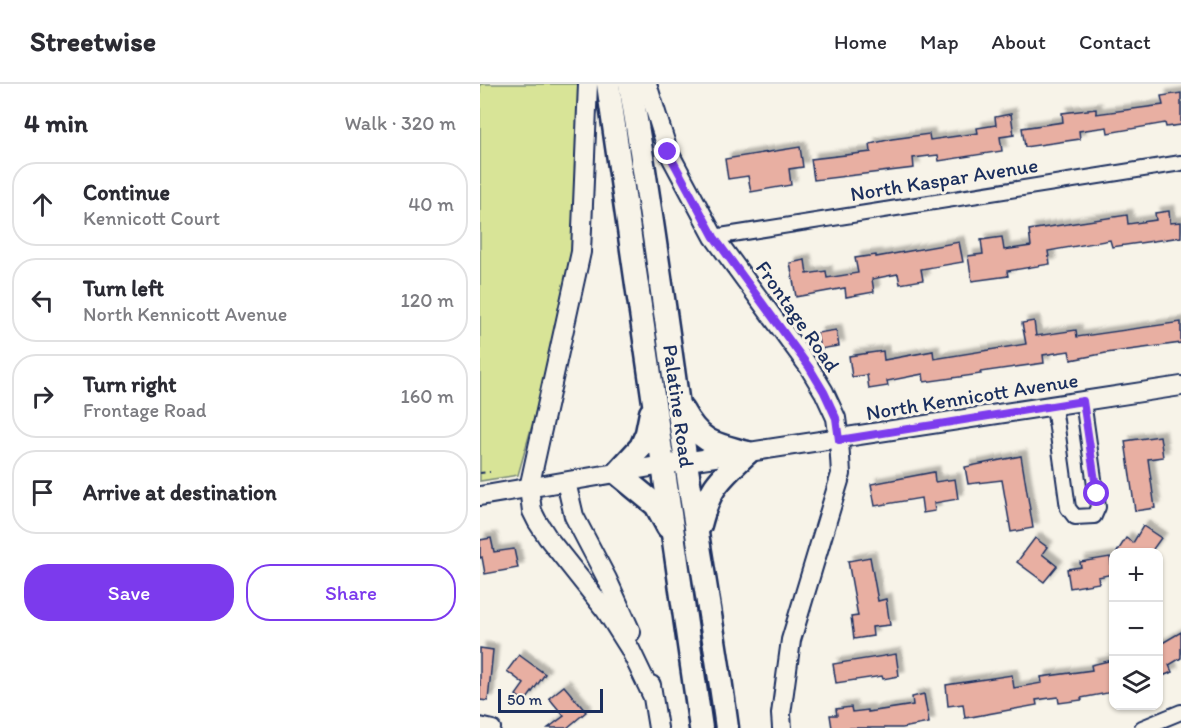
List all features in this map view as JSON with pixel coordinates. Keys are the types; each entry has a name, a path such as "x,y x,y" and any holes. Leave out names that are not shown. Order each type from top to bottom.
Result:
{"highway":[{"name":"Palatine Road","path":"608,84 701,728"},
{"name":"Palatine Road","path":"630,84 651,203 686,462 728,728"},
{"path":"654,400 647,433 641,447 617,473 656,505 674,540"},
{"path":"678,403 698,434 727,448 747,453"},
{"path":"698,534 709,495 718,481 747,453"}],"street":[{"path":"588,84 581,252 529,488 532,511 537,521 606,611 630,648 652,695"},
{"name":"Frontage Road","path":"647,84 668,152 714,237 809,367 836,418 841,474 791,640 782,728"},
{"name":"North Kaspar Avenue","path":"714,237 1181,163"},
{"name":"North Kennicott Avenue","path":"480,496 663,465 839,440 1181,386"},
{"path":"1054,406 1068,508 1075,517 1094,516 1098,507 1083,401"},
{"path":"566,482 574,516 607,579 651,677 658,728"},
{"path":"1142,728 1181,712"},
{"path":"480,725 493,728"}],"path":[{"path":"480,473 490,472"}],"green space":[{"path":"480,84 581,84 575,246 550,361 518,475 480,481"}],"building":[{"path":"1181,93 1181,125 1166,127 1165,123 1108,133 1107,127 1079,131 1080,139 1025,147 1022,128 1063,122 1062,113 1096,109 1096,114 1163,105 1161,96"},
{"path":"1011,114 1014,135 1000,137 1002,151 939,161 938,155 913,158 914,168 814,180 811,159 871,152 870,144 892,139 929,134 930,140 978,133 977,128 996,125 995,117"},
{"path":"800,147 803,167 789,169 791,185 751,192 748,176 728,179 725,159"},
{"path":"1169,211 1170,223 1181,222 1181,237 1112,247 1110,240 1048,251 1050,264 1007,271 1008,276 972,281 968,256 983,254 981,240 1002,237 1004,250 1031,246 1029,230 1127,215 1128,224 1156,220 1155,213"},
{"path":"959,242 963,262 921,269 923,280 900,284 898,274 872,279 874,292 846,297 845,288 796,297 790,263 805,260 807,274 826,271 827,278 858,273 855,258 876,255 876,257"},
{"path":"1034,321 1036,336 1076,330 1077,337 1181,322 1181,343 1071,360 1069,351 1043,355 1044,363 924,382 923,374 887,381 888,386 869,389 867,375 852,377 849,356 883,351 884,360 933,351 934,359 1026,344 1022,323"},
{"path":"836,330 839,346 820,349 817,333"},
{"path":"1160,436 1163,457 1148,459 1155,508 1135,511 1125,441"},
{"path":"1021,456 1033,528 1011,532 1002,480 968,484 965,467"},
{"path":"934,472 935,482 955,479 958,499 934,503 935,511 923,513 921,498 875,506 871,484"},
{"path":"1143,526 1161,538 1154,548 1120,548 1126,538 1133,543"},
{"path":"491,538 494,552 514,549 518,568 485,574 482,557 480,558 480,540"},
{"path":"1035,538 1047,547 1042,554 1057,566 1044,582 1017,562"},
{"path":"870,557 878,601 886,599 890,625 872,627 873,636 854,639 851,617 858,616 848,561"},
{"path":"1109,557 1109,575 1098,577 1099,583 1070,588 1067,569 1081,567 1080,562"},
{"path":"1181,632 1181,658 1169,665 1172,672 1163,676 1163,656 1163,643"},
{"path":"480,648 493,650 488,701 480,700"},
{"path":"896,654 899,676 883,679 882,676 836,683 833,664"},
{"path":"519,655 545,674 525,702 516,695 524,684 507,671"},
{"path":"1109,661 1109,693 1059,703 1058,697 1036,700 1037,705 965,718 963,704 948,706 946,685 1012,675 1014,688 1042,683 1041,677 1092,670 1091,665"},
{"path":"564,686 586,712 567,728 548,728 564,716 549,698"},
{"path":"924,694 929,723 902,728 832,728 830,715 837,715 836,709 851,707 852,712 868,710 868,712 913,705 912,697"}],"route":[{"path":"668,152 714,237 809,367 824,392 836,418 839,440 1083,401 1097,494"}]}
